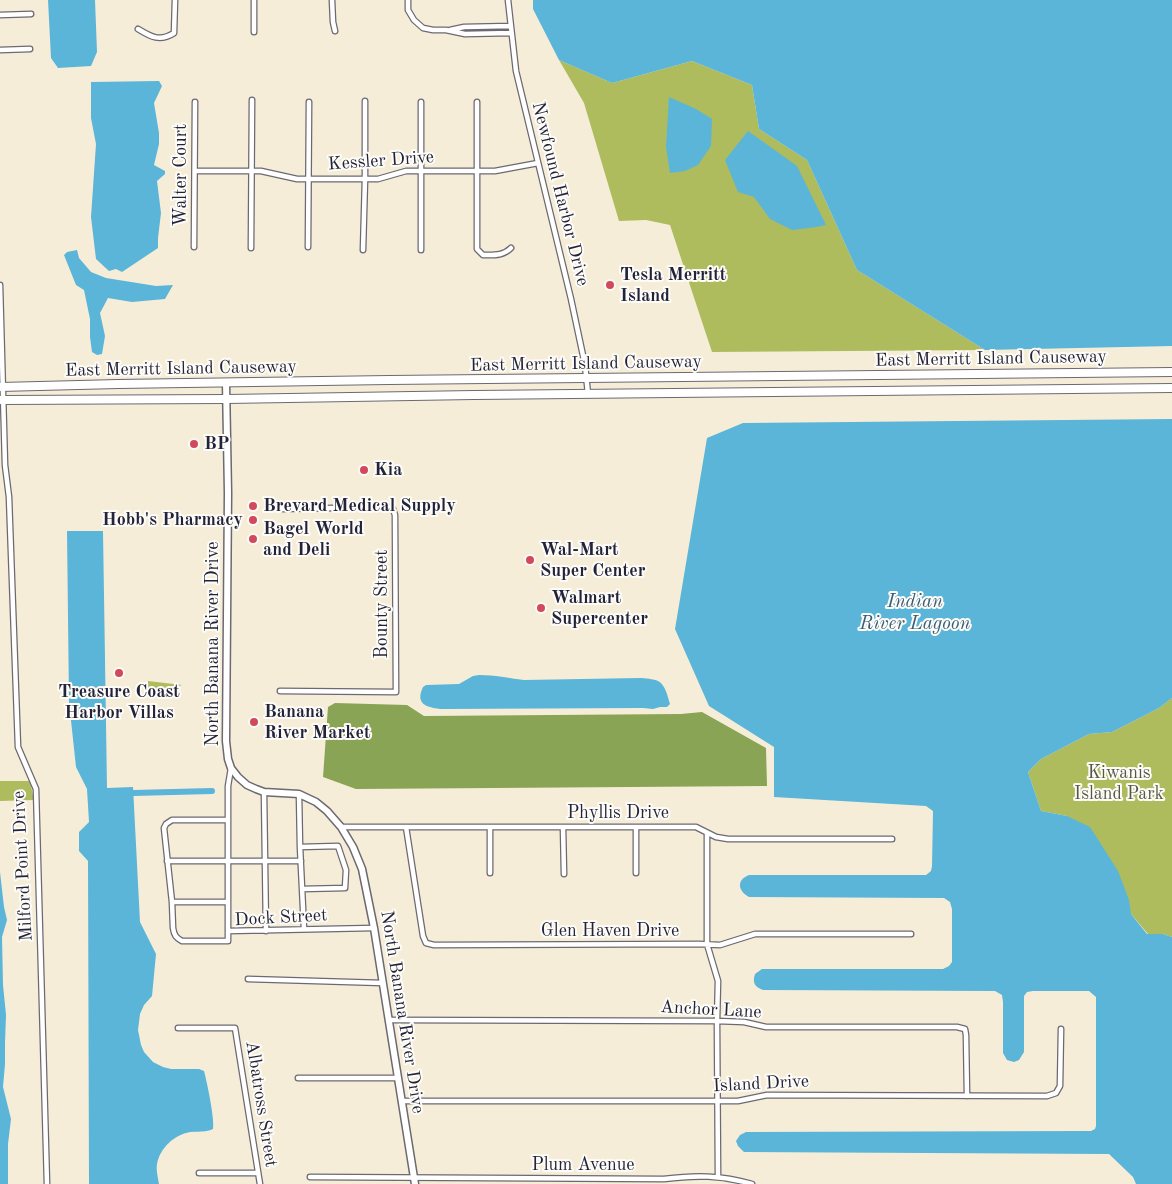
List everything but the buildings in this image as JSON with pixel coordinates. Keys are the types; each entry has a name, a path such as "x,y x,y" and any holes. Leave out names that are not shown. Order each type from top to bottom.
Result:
{"main road":[{"name":"East Merritt Island Causeway","path":"2,387 1172,372"},
{"name":"East Merritt Island Causeway","path":"2,400 1172,388"}],"street":[{"path":"138,28 150,36 159,38 164,38 174,32 175,0"},
{"path":"254,0 254,32"},
{"path":"332,0 332,22 335,31"},
{"path":"408,0 408,10 414,20 423,28 446,30 464,27 510,26"},
{"name":"Newfound Harbor Drive","path":"508,0 516,71 566,276 587,378 588,394"},
{"path":"0,14 31,14"},
{"path":"446,30 465,34 511,33"},
{"path":"0,50 30,49"},
{"path":"251,248 252,100"},
{"path":"363,250 365,101"},
{"name":"Walter Court","path":"194,247 195,102"},
{"path":"308,247 309,102"},
{"path":"421,102 421,250"},
{"path":"478,102 478,249 483,255 500,255 508,252 511,248"},
{"name":"Kessler Drive","path":"195,170 261,171 308,180 365,180 378,179 406,172 505,170 538,163"},
{"name":"Milford Point Drive","path":"0,285 2,400 5,465 9,497 18,747 36,789 47,1184"},
{"name":"North Banana River Drive","path":"226,383 228,538 226,741 228,759 231,768 247,785 264,792 299,794 316,802 328,811 341,827 353,847 362,869 374,928 414,1180"},
{"name":"Bounty Street","path":"280,509 389,507 393,509 395,515 396,692 280,691"},
{"path":"228,931 228,786 231,768"},
{"path":"264,792 266,931"},
{"path":"299,794 304,929"},
{"path":"228,820 172,820 164,828 172,902 228,902"},
{"name":"Phyllis Drive","path":"341,827 696,827 707,834 728,839 892,839"},
{"name":"Glen Haven Drive","path":"406,827 423,936 426,943 434,946 707,944 720,946 756,934 911,934"},
{"path":"490,827 490,873"},
{"path":"563,827 564,874"},
{"path":"636,827 636,874"},
{"path":"707,834 707,944 718,980 718,1176"},
{"path":"300,846 338,846 346,870 345,888 302,889"},
{"path":"167,861 301,861"},
{"name":"Dock Street","path":"172,902 173,928 176,936 182,941 228,941 228,931 374,928"},
{"path":"248,979 382,983"},
{"name":"Anchor Lane","path":"389,1020 717,1021 744,1022 766,1027 957,1027 965,1029 966,1035 967,1096"},
{"name":"Albatross Street","path":"178,1028 235,1028 260,1184"},
{"name":"Island Drive","path":"402,1101 717,1101 738,1100 767,1095 1046,1096 1056,1092 1060,1086 1061,1029"},
{"path":"298,1078 398,1078"},
{"path":"199,1173 258,1173"},
{"name":"Plum Avenue","path":"310,1177 461,1181 664,1179 688,1176 718,1176 752,1184"}],"green space":[{"path":"559,60 612,83 692,61 752,85 759,129 807,160 857,270 985,350 712,352 670,225 646,220 619,221 584,103"},
{"path":"148,681 182,685 148,697"},
{"name":"Kiwanis Island Park","path":"1172,698 1172,937 1163,934 1148,934 1131,914 1067,816 1041,811 1028,772 1041,759 1089,734 1112,732 1159,708"},
{"path":"335,703 407,705 424,716 681,714 702,712 766,748 767,786 356,789 323,777 328,707"},
{"path":"0,781 29,781 34,800 0,801"}],"water":[{"path":"48,0 95,0 97,52 91,66 58,68 51,58"},
{"path":"533,0 1172,0 1172,346 985,350 857,270 807,160 759,129 752,85 692,61 612,83 559,60 533,9"},
{"path":"159,81 162,86 154,103 159,144 154,165 165,171 165,174 157,181 161,213 158,248 122,272 116,269 109,271 96,259 91,217 96,144 91,118 91,82"},
{"path":"669,97 696,109 712,119 711,146 698,165 685,171 670,173 666,147"},
{"path":"748,131 797,166 826,225 792,230 770,219 754,197 738,192 725,160"},
{"path":"77,250 79,258 91,272 106,278 156,286 173,285 165,299 132,302 108,298 100,313 105,336 102,354 97,355 92,352 90,319 84,290 76,285 64,255 67,252"},
{"name":"Indian River Lagoon","path":"1172,419 1172,698 1159,708 1112,732 1089,734 1041,759 1028,772 1041,811 1067,816 1090,827 1118,871 1129,900 1131,914 1147,934 1163,934 1172,937 1172,1184 1136,1184 1133,1177 1109,1154 744,1152 736,1141 740,1135 746,1132 1091,1131 1096,1126 1096,997 1089,991 1027,992 1024,996 1024,1052 1019,1060 1014,1062 1007,1060 1003,1053 1003,1002 1002,995 995,991 763,990 755,984 755,974 762,969 943,969 952,962 952,909 950,902 944,898 749,897 741,889 740,883 749,875 926,875 931,871 932,866 933,811 926,806 774,797 774,747 709,706 675,629 707,438 743,423"},
{"path":"67,531 103,531 107,788 133,787 140,922 156,954 152,996 144,1005 140,1014 138,1030 141,1045 144,1052 153,1062 163,1067 171,1069 199,1069 204,1071 212,1110 213,1129 190,1132 179,1136 173,1139 161,1153 157,1164 159,1184 89,1184 88,861 79,851 79,832 89,822 87,789 76,767 69,702"},
{"path":"473,676 524,680 649,679 658,681 663,685 670,704 667,707 653,709 440,709 426,706 421,701 421,693 426,685 459,684"},
{"path":"0,872 7,920 2,937 6,1015 3,1087 11,1119 8,1144 8,1184 0,1184"}],"waterway":[{"path":"133,793 212,791"}],"place":[{"name":"Tesla Merritt Island","path":"610,285"},
{"name":"BP","path":"194,444"},
{"name":"Kia","path":"364,470"},
{"name":"Brevard Medical Supply","path":"253,506"},
{"name":"Hobb's Pharmacy","path":"253,520"},
{"name":"Bagel World and Deli","path":"253,539"},
{"name":"Wal-Mart Super Center","path":"530,560"},
{"name":"Walmart Supercenter","path":"541,608"},
{"name":"Treasure Coast Harbor Villas","path":"119,673"},
{"name":"Banana River Market","path":"254,722"}]}
